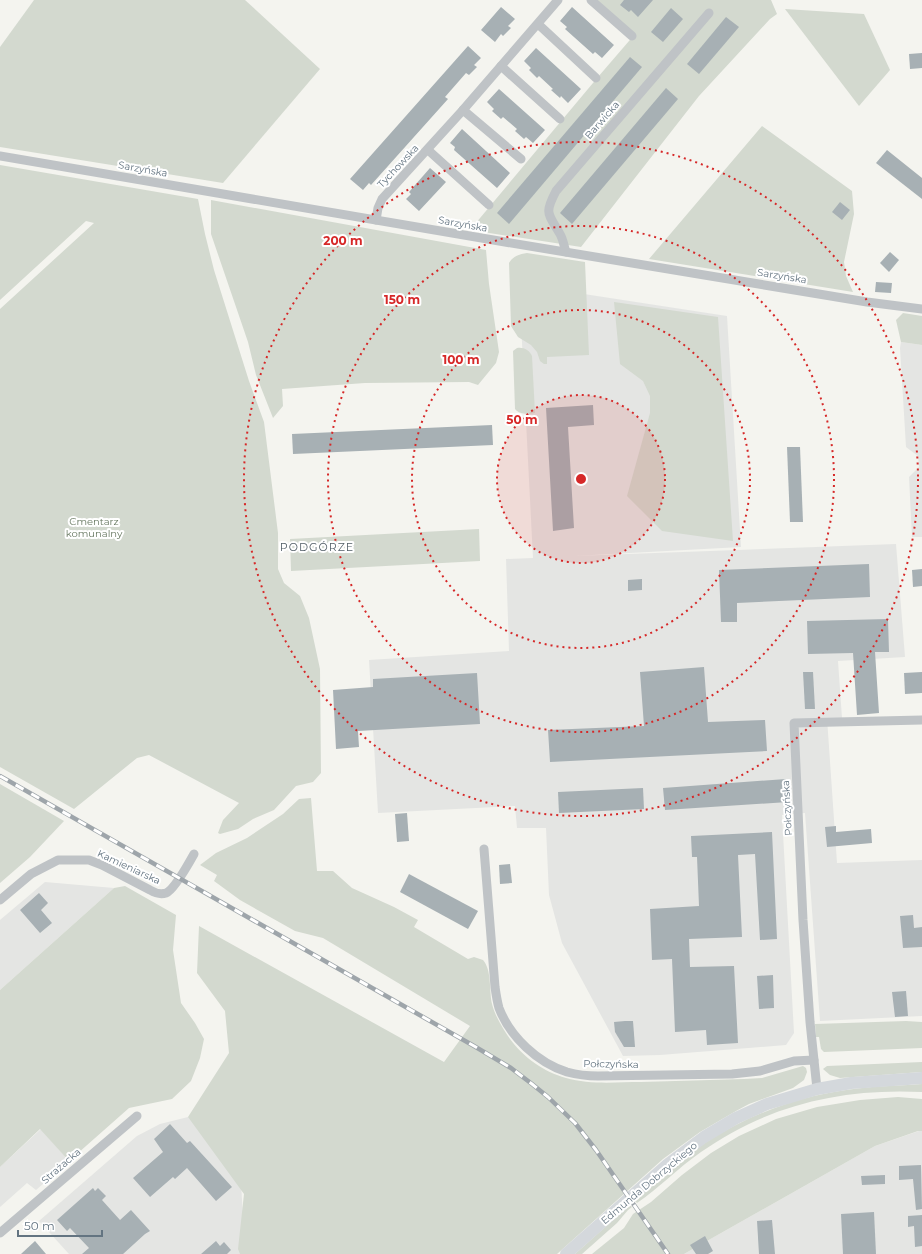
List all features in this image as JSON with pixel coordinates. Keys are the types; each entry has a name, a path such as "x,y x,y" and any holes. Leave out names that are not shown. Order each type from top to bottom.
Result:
{"main road":[{"name":"Edmunda Dobrzyckiego","path":"566,1254 668,1164 719,1127 752,1110 783,1098 817,1089 851,1083 922,1078"}],"street":[{"name":"Tychowska","path":"376,220 378,208 382,199 428,150 558,0"},
{"path":"591,0 632,36"},
{"name":"Barwicka","path":"566,252 561,235 549,217 550,206 556,190 709,13"},
{"path":"538,24 596,78"},
{"path":"501,66 560,119"},
{"path":"463,110 521,159"},
{"name":"Tychowska","path":"428,150 489,205"},
{"name":"Sarzyńska","path":"0,156 566,252 922,310"},
{"name":"Połczyńska","path":"817,1089 810,1022 804,927 794,723 922,720"},
{"name":"Połczyńska","path":"484,848 497,1000 510,1029 537,1057 552,1066 567,1072 598,1076 732,1074 760,1071 794,1061 814,1060"},
{"name":"Kamieniarska","path":"0,900 31,874 58,860 89,860 102,865 157,894 165,893 168,892 180,878 194,854"},
{"name":"Strażacka","path":"0,1233 137,1116"}],"shaded area":[{"path":"519,284 727,316 741,547 574,556 896,544 905,657 838,661 842,718 827,718 837,863 922,860 922,1016 820,1021 805,813 782,815 794,1033 786,1045 660,1055 623,1056 562,943 549,895 546,828 517,828 515,806 378,813 369,660 509,651 506,559 533,558"},
{"path":"901,342 922,345 922,537 912,537 909,477 919,467 918,456 906,447 900,348"},
{"path":"45,882 114,888 0,990 0,920"},
{"path":"218,1115 241,1182 245,1254 69,1254 39,1221 137,1136 160,1124 188,1117"},
{"path":"41,1129 69,1161 36,1190 27,1183 0,1207 0,1167"},
{"path":"922,1131 922,1254 684,1254 875,1146"}],"green space":[{"path":"34,0 245,0 320,69 223,183 0,147 0,47"},
{"path":"597,0 771,0 777,14 770,19 699,96 581,247 470,230 635,34"},
{"path":"785,9 864,14 890,70 859,106"},
{"path":"762,126 852,191 854,214 844,262 846,276 853,292 649,259"},
{"name":"Cmentarz komunalny","path":"0,165 198,199 214,270 249,381 264,422 278,533 278,569 284,583 300,596 309,618 320,669 321,773 313,782 296,786 274,810 253,819 238,829 220,834 218,833 223,820 239,803 149,755 137,758 74,809 0,767 0,309 94,223 86,221 0,300"},
{"path":"211,200 486,250 489,284 499,352 496,363 478,385 469,382 365,383 282,389 283,406 273,418 256,375 248,342 211,234"},
{"path":"527,253 585,262 589,355 547,357 547,364 544,364 540,361 537,352 531,345 518,337 511,326 509,263 517,256"},
{"path":"614,302 718,317 733,541 662,531 627,496 650,413 650,396 643,381 620,364"},
{"path":"903,313 922,316 922,345 901,342 896,320"},
{"path":"517,348 526,349 532,356 535,413 522,413 515,409 513,351"},
{"path":"479,529 480,561 291,571 290,539"},
{"path":"0,784 64,821 30,857 0,883"},
{"path":"311,798 317,871 333,871 352,888 394,907 418,920 414,927 468,959 474,957 483,960 488,969 492,1004 495,1013 507,1035 521,1052 542,1068 566,1078 584,1082 613,1083 762,1078 803,1066 806,1068 807,1072 804,1080 793,1088 749,1104 700,1132 663,1159 557,1254 240,1254 238,1249 244,1194 188,1117 229,1053 225,1011 197,973 199,926 444,1062 470,1026 323,938 295,931 240,900 214,881 217,875 200,865 216,853 247,838 283,814 299,799"},
{"path":"125,886 176,915 173,950 181,1003 204,1039 200,1058 191,1081 172,1099 129,1108 69,1161 40,1129 0,1167 0,990 114,888"},
{"path":"906,1021 922,1022 922,1048 824,1052 821,1049 819,1037 816,1037 815,1024"},
{"path":"922,1062 922,1072 840,1078 830,1075 823,1069 827,1066"},
{"path":"922,1084 922,1092 863,1093 834,1097 779,1111 752,1122 701,1152 637,1203 635,1201 696,1149 721,1133 755,1116 791,1102 827,1093 865,1088"},
{"path":"898,1097 922,1099 922,1131 918,1131 875,1146 684,1254 592,1254 624,1228 633,1214 651,1202 682,1175 711,1153 739,1136 776,1119 817,1107 860,1100"},
{"path":"630,1205 632,1207 617,1223 582,1254 575,1254"}],"building":[{"path":"624,0 653,0 638,17 631,10 629,12 620,5"},
{"path":"501,7 515,19 508,26 511,28 503,36 501,34 495,42 481,30"},
{"path":"572,7 614,45 602,58 595,52 593,54 565,29 567,27 560,21"},
{"path":"671,8 683,19 663,42 651,32"},
{"path":"726,17 739,27 699,74 687,64"},
{"path":"468,46 481,58 474,65 477,67 469,75 466,73 445,97 448,99 371,185 369,183 363,190 350,179"},
{"path":"536,48 581,89 568,103 561,96 560,98 551,90 553,89 539,76 537,78 529,70 531,68 524,61"},
{"path":"922,53 922,68 910,69 909,54"},
{"path":"630,57 642,67 509,224 497,213"},
{"path":"666,88 678,99 572,224 560,213"},
{"path":"499,89 545,130 533,143 526,137 524,139 515,131 517,129 503,117 501,119 492,111 494,109 487,102"},
{"path":"462,129 510,173 497,188 454,150 455,147 450,143"},
{"path":"887,150 922,178 922,199 876,163"},
{"path":"430,168 446,182 419,211 406,199 411,194 409,192"},
{"path":"840,202 850,210 842,220 832,212"},
{"path":"890,252 899,260 889,272 880,263"},
{"path":"876,282 892,283 891,293 875,292"},
{"path":"593,405 594,425 568,427 574,528 553,531 546,408"},
{"path":"492,425 493,445 293,454 292,434"},
{"path":"787,447 800,447 803,522 790,522"},
{"path":"869,564 870,597 737,603 737,622 721,622 719,570"},
{"path":"922,569 922,586 913,587 912,570"},
{"path":"642,579 642,590 628,591 628,580"},
{"path":"888,619 889,652 875,652 879,713 857,715 853,653 808,654 807,621"},
{"path":"704,667 708,722 765,720 767,751 550,762 548,730 644,726 640,672"},
{"path":"803,672 813,672 815,709 805,709"},
{"path":"922,672 922,693 905,694 904,673"},
{"path":"477,673 480,724 358,731 359,747 336,749 333,690 373,687 373,679"},
{"path":"786,779 788,802 665,810 663,788"},
{"path":"643,788 644,809 559,813 558,792"},
{"path":"407,813 409,841 397,842 395,814"},
{"path":"836,826 836,832 871,829 872,843 827,847 825,827"},
{"path":"772,832 777,939 760,940 755,854 738,855 742,937 689,939 690,967 734,966 738,1043 707,1045 706,1030 675,1032 672,959 652,960 650,909 699,906 697,857 692,857 691,836"},
{"path":"510,864 512,883 500,884 499,865"},
{"path":"409,874 478,911 468,929 400,892"},
{"path":"39,893 48,903 41,910 52,923 40,933 20,910"},
{"path":"913,915 914,928 922,927 922,947 903,948 900,916"},
{"path":"773,975 774,1008 759,1009 757,976"},
{"path":"906,991 908,1016 895,1017 892,992"},
{"path":"633,1021 635,1047 624,1047 615,1032 614,1022"},
{"path":"170,1124 187,1143 190,1141 232,1187 216,1201 187,1168 175,1179 173,1177 150,1197 133,1178 163,1152 154,1139"},
{"path":"921,1165 922,1209 916,1210 913,1179 899,1180 899,1166"},
{"path":"885,1175 885,1184 862,1185 861,1176"},
{"path":"93,1188 95,1191 98,1188 106,1196 102,1200 120,1220 131,1210 150,1231 123,1254 82,1254 89,1248 70,1228 67,1231 57,1220"},
{"path":"874,1212 876,1254 843,1254 841,1214"},
{"path":"922,1215 922,1246 915,1247 914,1226 908,1227 908,1216"},
{"path":"772,1220 775,1254 759,1254 757,1221"},
{"path":"705,1236 713,1251 708,1254 696,1254 690,1245"},
{"path":"35,1241 46,1254 21,1254"},
{"path":"216,1241 220,1246 224,1242 231,1250 227,1254 201,1254"}],"railway":[{"path":"0,776 511,1068 548,1097 575,1123 596,1150 668,1254"}],"district":[{"name":"PODGÓRZE","path":"317,547"}]}
